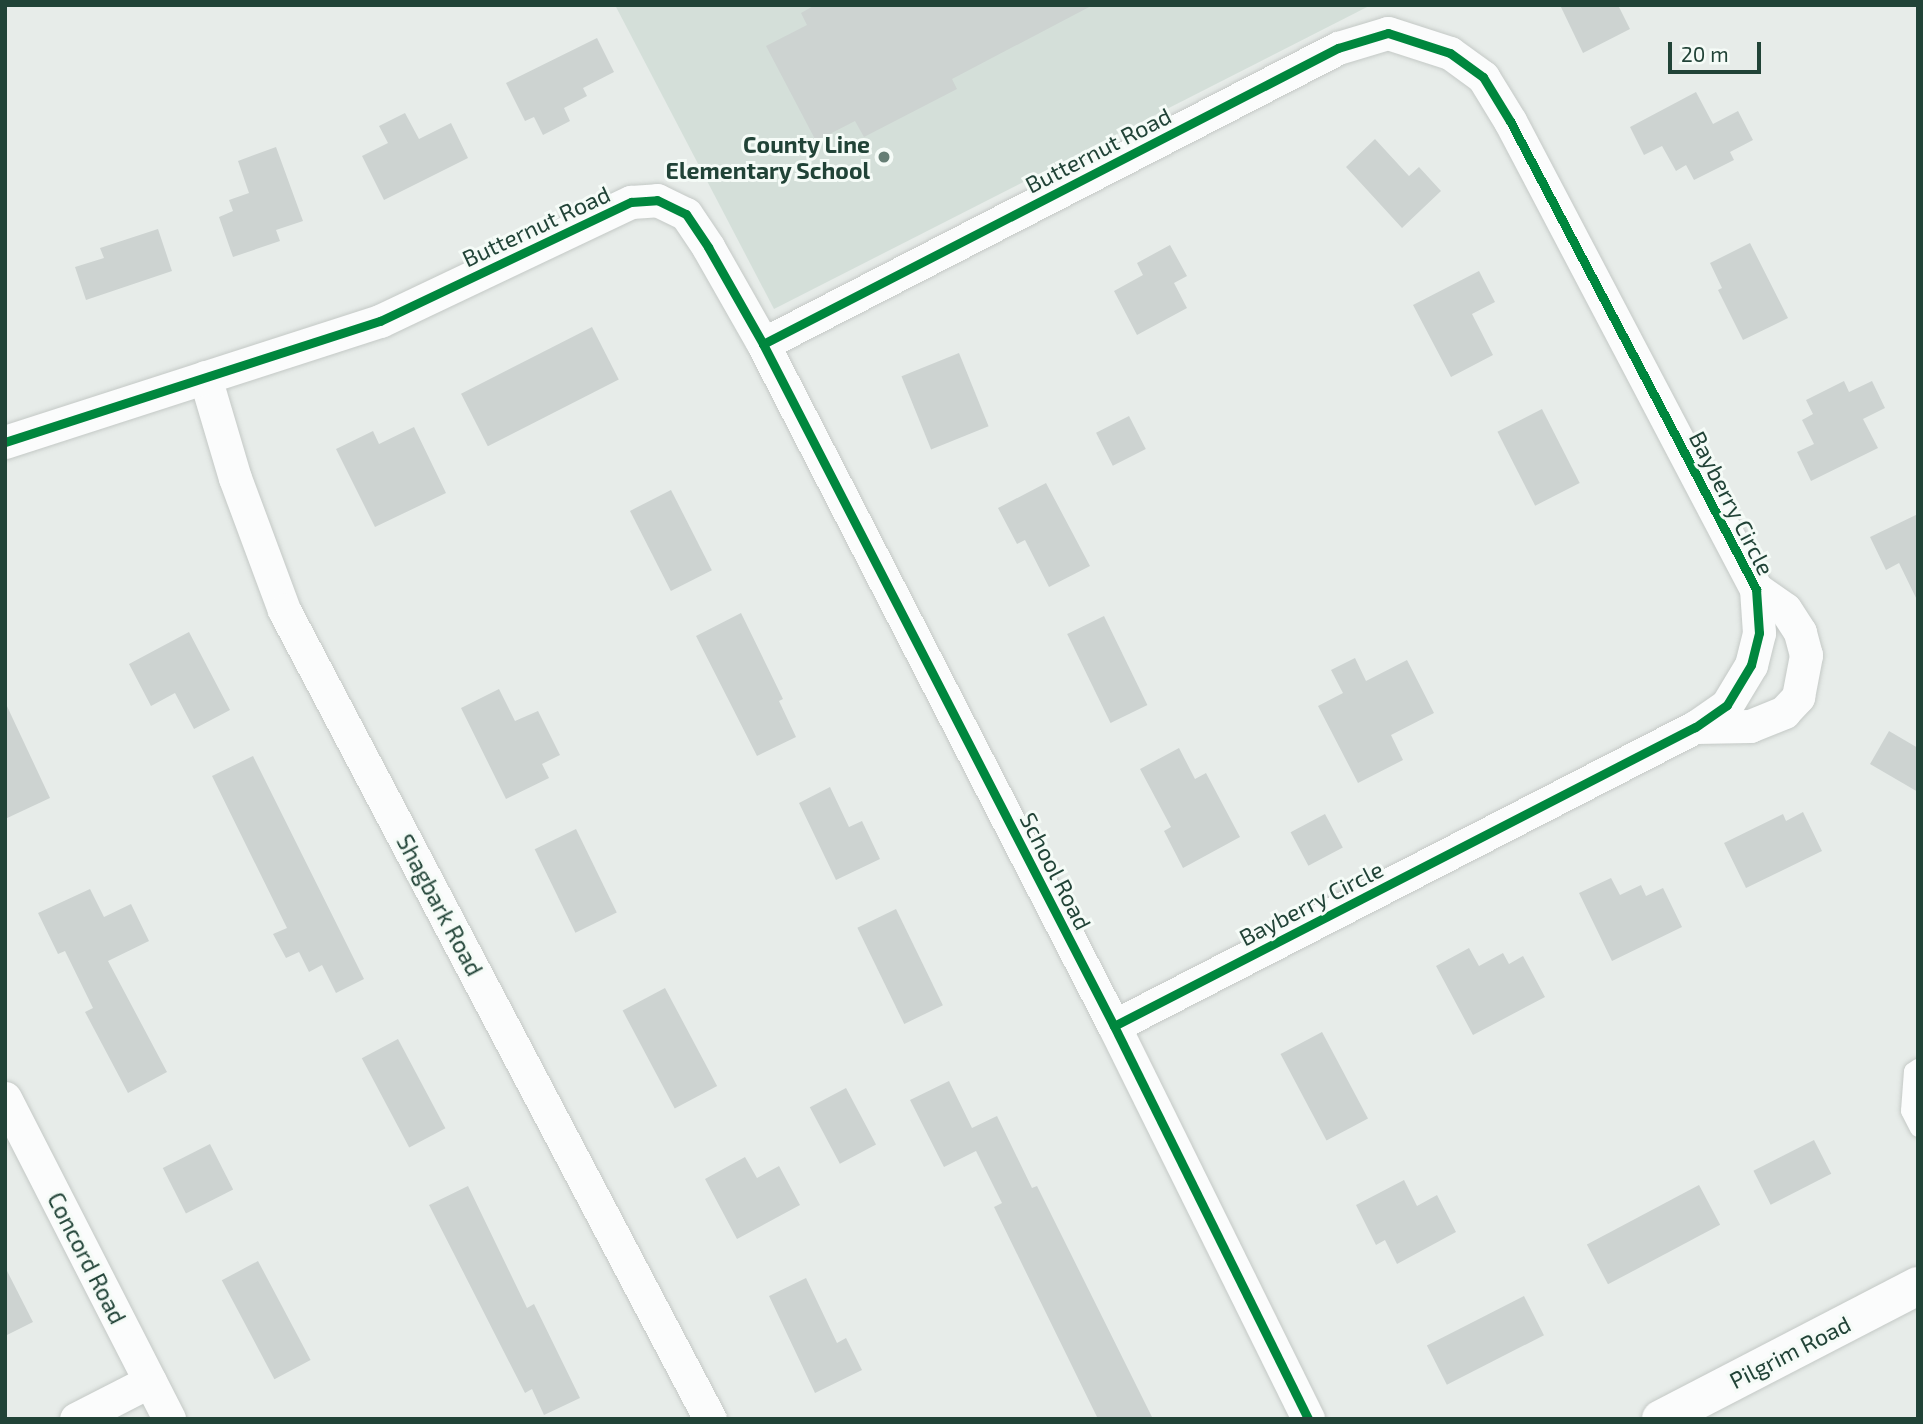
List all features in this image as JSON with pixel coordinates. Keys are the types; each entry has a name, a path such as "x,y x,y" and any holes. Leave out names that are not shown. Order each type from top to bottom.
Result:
{"street":[{"name":"Bayberry Circle","path":"1114,1026 1695,727 1727,705 1751,665 1759,633 1756,589 1510,121 1483,77 1450,53 1388,33 1338,48"},
{"name":"Butternut Road","path":"5,442 380,321 631,202 657,200 686,214 708,247 763,345 1338,48"},
{"name":"School Road","path":"763,345 1114,1026 1308,1419"},
{"name":"Shagbark Road","path":"205,377 235,478 284,610 710,1419"},
{"path":"1695,727 1751,726 1784,712 1798,697 1806,655 1800,632 1785,610 1756,589"},
{"name":"Concord Road","path":"5,1098 169,1419"},
{"name":"Pilgrim Road","path":"1661,1419 1918,1286"},
{"path":"76,1419 150,1381"}],"lane":[{"path":"1918,1067 1912,1071 1909,1111 1918,1129"}],"shaded area":[{"name":"County Line Elementary School","path":"615,5 1371,5 774,309"}],"building":[{"path":"815,5 1093,5 952,79 957,89 864,137 855,121 816,141 766,46 807,25 801,13"},
{"path":"1560,5 1618,5 1630,29 1583,53"},
{"path":"597,38 614,72 583,88 587,96 564,108 570,121 543,135 534,117 525,121 506,83"},
{"path":"1696,92 1713,124 1738,111 1753,140 1730,152 1734,160 1694,180 1686,165 1676,171 1662,146 1644,155 1630,127"},
{"path":"405,113 419,139 451,123 468,158 384,200 362,156 388,143 379,126"},
{"path":"1375,139 1409,176 1419,167 1441,191 1402,228 1346,167"},
{"path":"276,147 303,221 276,230 280,241 233,257 219,217 233,211 229,200 249,193 238,161"},
{"path":"158,229 172,271 86,300 75,267 104,258 100,248"},
{"path":"1750,243 1788,318 1743,340 1718,290 1722,288 1710,263"},
{"path":"1170,245 1187,276 1174,283 1187,308 1137,335 1114,291 1143,275 1137,263"},
{"path":"1479,271 1495,302 1472,314 1493,355 1451,377 1413,305"},
{"path":"592,327 619,380 488,446 461,394"},
{"path":"959,353 989,426 931,449 902,376"},
{"path":"1844,381 1849,392 1872,381 1885,408 1863,419 1878,448 1811,481 1797,452 1814,444 1802,420 1813,414 1806,400"},
{"path":"1542,409 1580,483 1535,506 1497,432"},
{"path":"1129,416 1146,449 1113,466 1096,433"},
{"path":"414,427 446,493 375,527 336,449 373,431 379,444"},
{"path":"1046,483 1090,566 1049,587 1025,540 1017,544 998,508"},
{"path":"671,490 712,570 671,591 630,511"},
{"path":"1918,514 1918,602 1899,563 1886,570 1870,537"},
{"path":"741,613 783,699 779,701 796,737 757,756 696,636"},
{"path":"1104,616 1147,705 1111,723 1067,634"},
{"path":"189,632 230,710 194,729 175,693 151,706 129,664"},
{"path":"1355,658 1366,681 1407,660 1434,713 1391,735 1403,760 1358,783 1318,706 1343,693 1331,670"},
{"path":"499,689 515,721 538,711 560,755 542,764 549,778 506,799 461,708"},
{"path":"5,702 50,798 5,819"},
{"path":"1889,731 1918,748 1918,792 1870,764"},
{"path":"1179,748 1195,779 1206,773 1240,837 1183,868 1164,831 1171,827 1140,769"},
{"path":"253,756 364,979 336,993 322,965 309,972 299,952 286,958 273,934 287,928 212,776"},
{"path":"830,787 849,827 862,821 880,859 836,880 799,803"},
{"path":"1803,812 1822,851 1746,888 1724,843 1783,814 1786,821"},
{"path":"1325,814 1343,848 1308,866 1291,832"},
{"path":"576,829 617,913 575,933 535,849"},
{"path":"1611,878 1620,895 1641,885 1646,896 1663,888 1682,927 1612,961 1579,893"},
{"path":"90,889 104,917 131,904 149,941 108,961 167,1072 128,1093 85,1012 93,1008 65,951 58,954 38,913"},
{"path":"896,909 943,1005 904,1024 857,928"},
{"path":"1469,948 1479,966 1503,953 1509,964 1523,956 1545,997 1473,1035 1436,966"},
{"path":"665,988 717,1086 675,1109 623,1011"},
{"path":"1322,1032 1368,1119 1327,1141 1281,1054"},
{"path":"398,1039 445,1128 409,1147 362,1058"},
{"path":"949,1081 972,1128 997,1116 1032,1188 1037,1186 1153,1419 1098,1419 994,1207 1002,1203 976,1151 944,1167 910,1100"},
{"path":"846,1088 876,1145 840,1164 810,1107"},
{"path":"1814,1140 1831,1174 1771,1205 1753,1171"},
{"path":"210,1144 233,1189 186,1214 163,1168"},
{"path":"745,1157 757,1178 779,1166 800,1205 737,1239 705,1179"},
{"path":"1404,1180 1417,1206 1437,1195 1456,1232 1397,1264 1385,1240 1376,1245 1356,1205"},
{"path":"1699,1185 1720,1225 1608,1284 1587,1245"},
{"path":"468,1186 527,1308 534,1304 580,1398 544,1415 532,1389 525,1393 429,1205"},
{"path":"258,1261 311,1360 274,1379 222,1280"},
{"path":"5,1267 33,1322 5,1336"},
{"path":"806,1278 837,1343 846,1338 862,1370 815,1393 769,1296"},
{"path":"1524,1296 1544,1335 1447,1385 1427,1345"}],"cycle path":[{"path":"763,344 1338,48 1388,33 1450,53 1483,77 1510,121 1756,589 1759,633 1751,665 1727,705 1695,727 1114,1026"},
{"path":"5,442 380,321 631,202 657,200 686,214 708,247 763,344 1114,1026 1308,1419"}],"place":[{"name":"County Line Elementary School","path":"884,157"}]}
